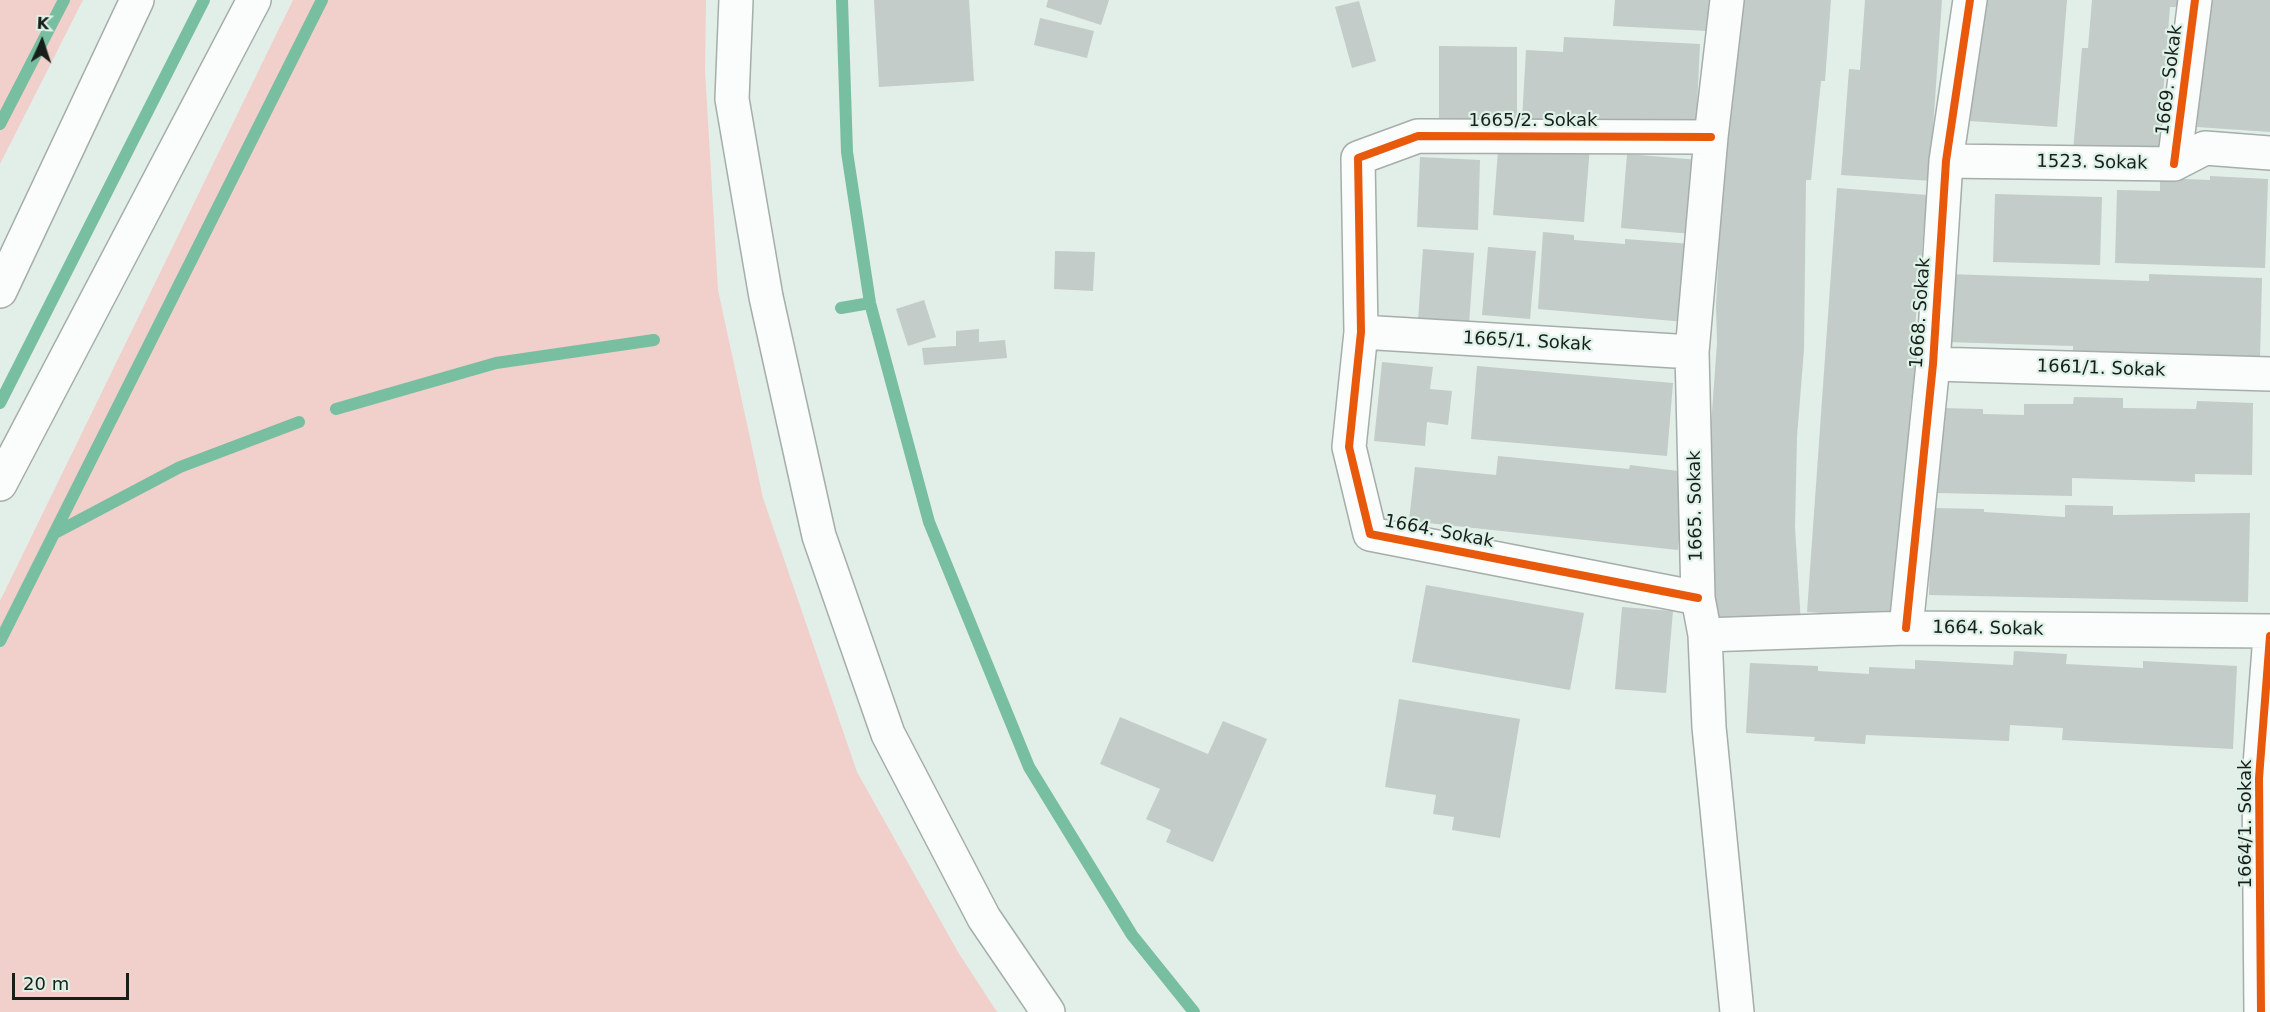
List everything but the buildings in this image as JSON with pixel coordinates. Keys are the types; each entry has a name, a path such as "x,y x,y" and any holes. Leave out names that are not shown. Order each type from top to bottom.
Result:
{"main road":[{"path":"0,291 137,0"},
{"path":"0,484 254,0"},
{"path":"736,0 732,99 766,297 819,536 888,734 984,918 1048,1012"},
{"name":"1665. Sokak","path":"1727,0 1711,136 1692,352 1698,598 1706,635 1709,727 1737,1012"},
{"name":"1668. Sokak","path":"1906,628 1933,364 1946,161 1970,0"},
{"name":"1669. Sokak","path":"2174,164 2195,0"},
{"name":"1665/2. Sokak","path":"1358,158 1418,136 1711,136"},
{"name":"1523. Sokak","path":"1946,161 2174,164 2205,148 2270,153"},
{"name":"1664. Sokak","path":"1358,158 1361,332 1349,447 1370,534 1698,598"},
{"name":"1665/1. Sokak","path":"1361,332 1692,352"},
{"name":"1661/1. Sokak","path":"1933,364 2270,374"},
{"name":"1664. Sokak","path":"1706,635 1906,628 2270,631"},
{"name":"1664/1. Sokak","path":"2261,1012 2259,778 2270,636"}],"shaded area":[{"path":"0,0 83,0 0,164"},
{"path":"293,0 706,0 705,71 718,290 763,498 857,772 958,952 997,1012 0,1012 0,601"}],"waterway":[{"path":"0,124 64,0"},
{"path":"0,403 204,0"},
{"path":"0,641 322,0"},
{"path":"842,0 847,152 870,303 929,522 1029,767 1132,935 1194,1012"},
{"path":"841,308 870,303"},
{"path":"336,409 496,363 654,340"},
{"path":"55,533 180,467 299,422"}],"cycle path":[{"path":"1906,628 1933,364 1946,161 1970,0"},
{"path":"2174,164 2195,0"},
{"path":"1698,598 1370,534 1349,447 1361,332 1358,158 1418,136 1711,137"},
{"path":"2261,1012 2259,778 2270,636"}]}
